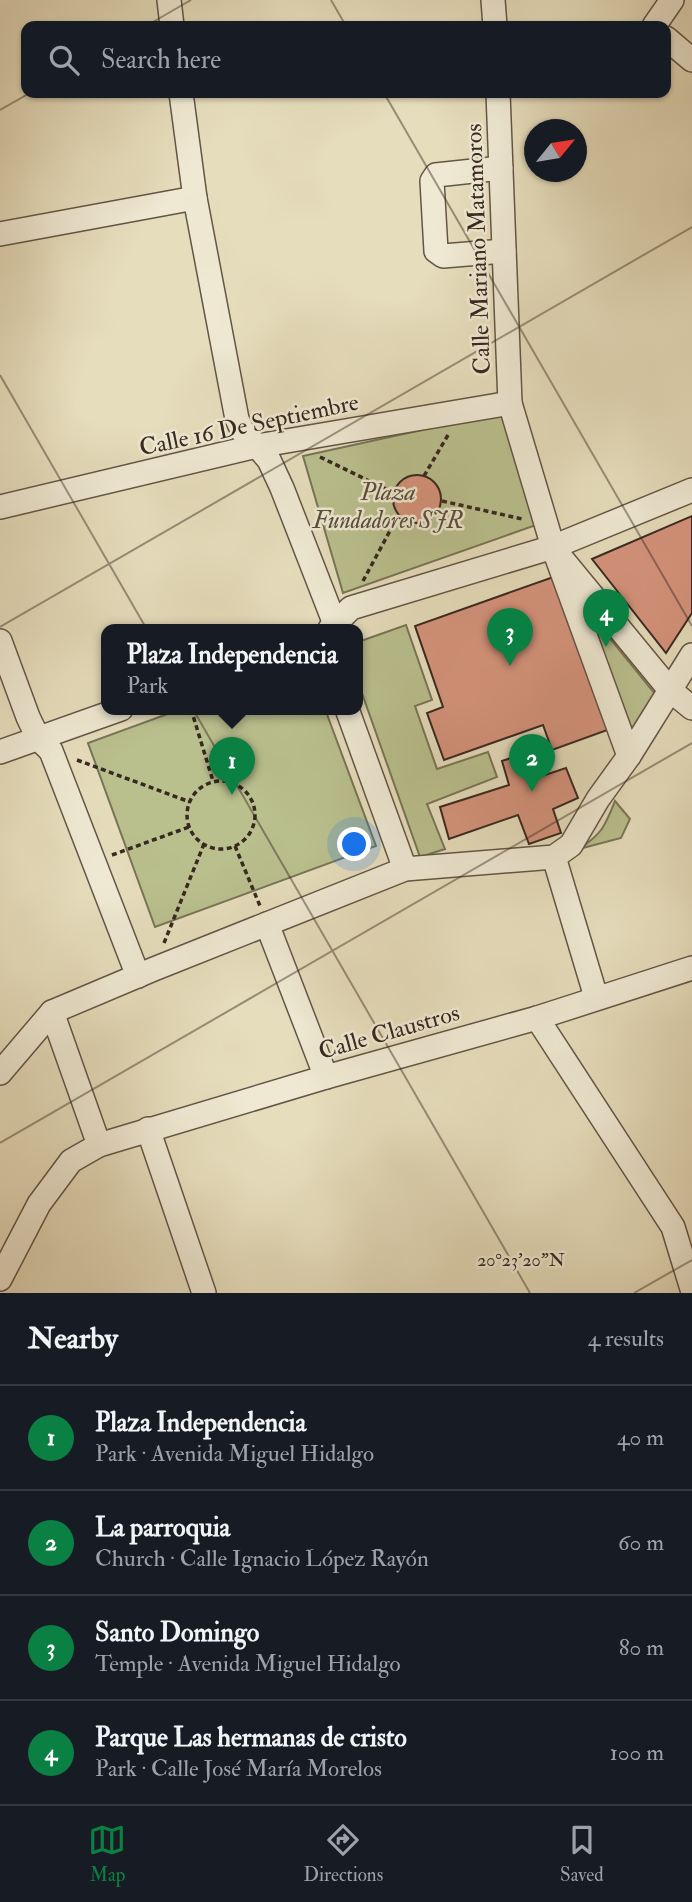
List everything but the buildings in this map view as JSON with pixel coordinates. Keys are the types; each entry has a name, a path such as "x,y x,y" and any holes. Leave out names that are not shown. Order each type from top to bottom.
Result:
{"street":[{"path":"169,0 171,21"},
{"path":"494,0 495,21"},
{"path":"657,21 671,0"},
{"path":"671,42 692,60"},
{"path":"182,98 195,198 237,419 243,432 269,460 339,620 552,547 692,490"},
{"name":"Calle Mariano Matamoros","path":"498,98 510,403 552,547 629,757"},
{"path":"501,168 436,175 432,181 436,251 443,256 504,251"},
{"path":"0,233 195,198"},
{"name":"Calle 16 De Septiembre","path":"0,507 257,446 510,403"},
{"path":"552,547 670,690 692,708"},
{"path":"0,642 28,718 45,744 94,862 146,972"},
{"path":"0,1073 52,1013 146,972 405,869 554,857 571,845 692,655"},
{"path":"0,752 45,744 108,715"},
{"path":"349,715 405,869"},
{"path":"554,857 596,998"},
{"path":"267,924 326,1077"},
{"name":"Calle Claustros","path":"0,1279 40,1204 71,1161 99,1145 537,1018 692,968"},
{"path":"52,1013 99,1145"},
{"path":"537,1018 673,1227 692,1289"},
{"path":"148,1129 204,1293"}],"path":[{"path":"424,476 461,411"},
{"path":"285,441 394,493"},
{"path":"442,502 546,524"},
{"path":"339,620 398,514"},
{"path":"193,715 213,781"},
{"path":"45,744 190,802"},
{"path":"225,780 237,784 252,800 255,810 251,831 244,840 225,849 214,849 195,837 187,816 194,793 202,785 213,781 225,780"},
{"path":"94,862 189,827"},
{"path":"146,972 204,844"},
{"path":"235,846 267,924"}],"green space":[{"name":"Plaza Fundadores SJR","path":"504,412 539,524 343,593 303,456"},
{"path":"578,599 656,695 629,742"},
{"path":"406,625 432,700 415,706 437,769 488,752 497,777 427,804 445,849 420,857 363,696 363,640"},
{"path":"165,715 327,715 376,846 155,927 88,743"},
{"path":"615,801 630,819 621,838 579,849 602,829"}],"place":[{"name":"Parque Las hermanas de cristo","path":"606,647"},
{"name":"Santo Domingo","path":"510,666"},
{"name":"La parroquia","path":"532,792"},
{"name":"Plaza Independencia","path":"232,795"}]}
